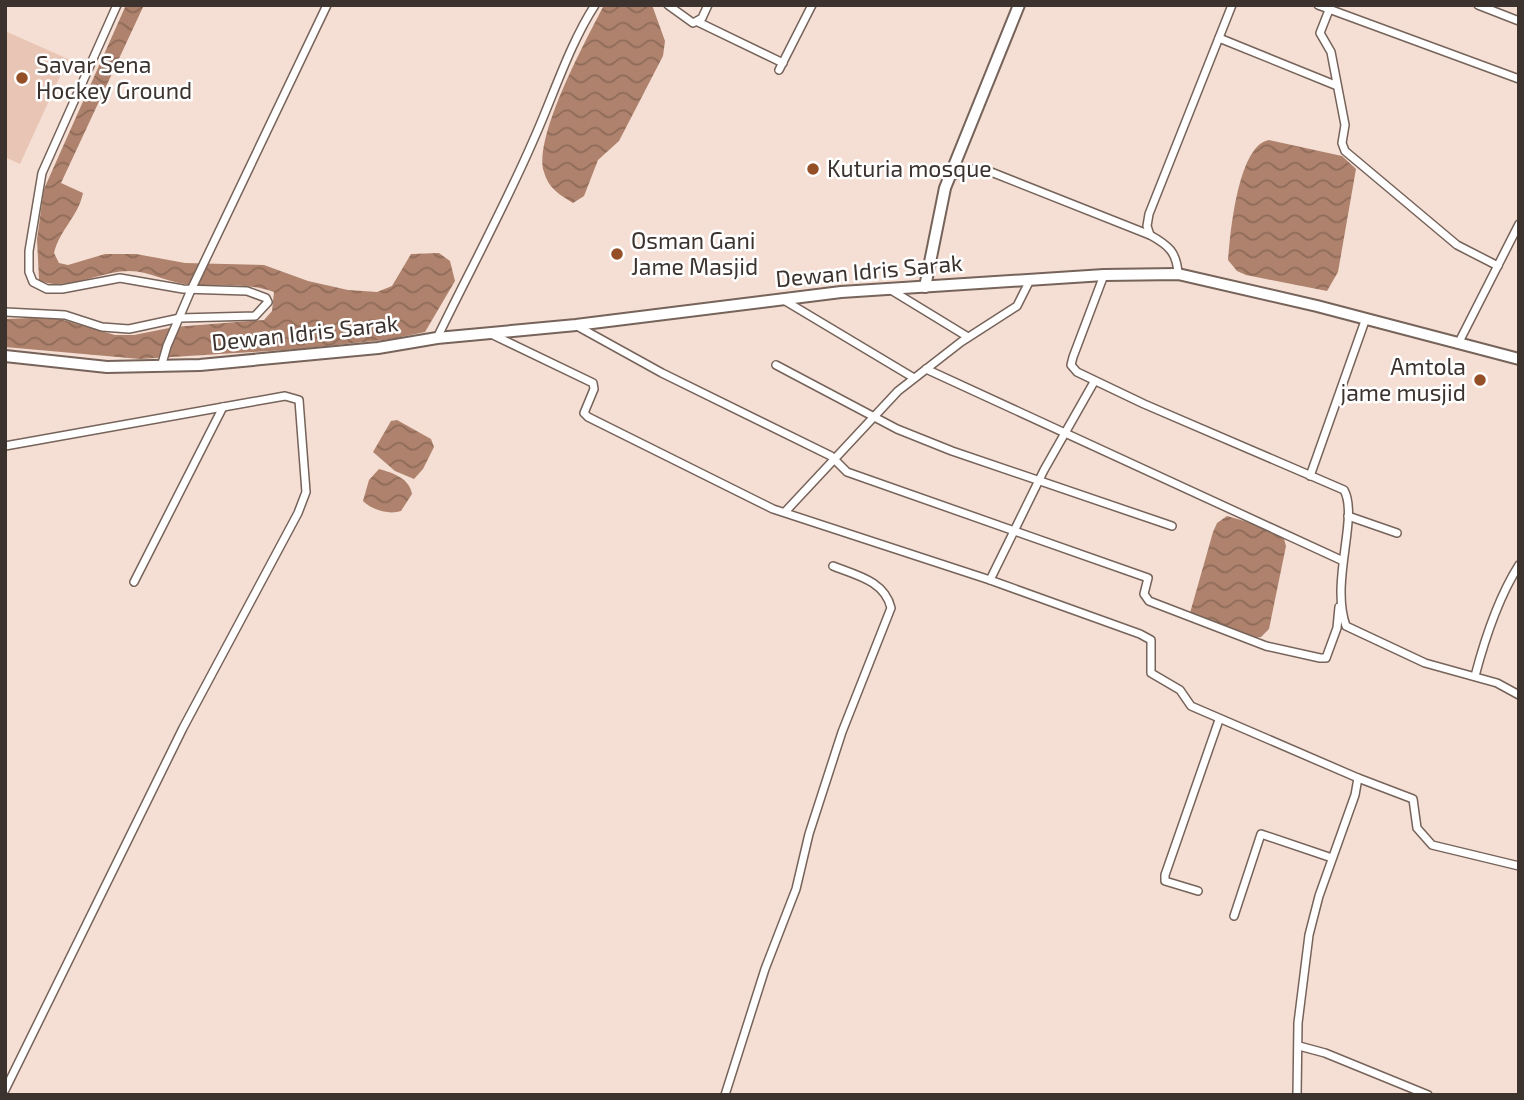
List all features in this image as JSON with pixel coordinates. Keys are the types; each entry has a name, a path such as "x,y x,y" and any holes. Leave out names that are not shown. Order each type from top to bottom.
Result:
{"main road":[{"path":"925,287 948,177 1019,5"},
{"name":"Dewan Idris Sarak","path":"5,356 61,364 161,367 378,348 437,338 890,289 1104,275 1178,274 1366,318 1519,359"}],"street":[{"path":"5,312 65,315 103,327 129,329 180,318 255,316 268,302 259,294 247,291 191,290 120,278 47,289 33,282 29,272 42,173 117,5"},
{"path":"161,367 191,290 327,5"},
{"path":"437,338 531,145 565,70 578,30 595,5"},
{"path":"668,5 693,23 698,22 781,66 812,5"},
{"path":"698,22 708,5"},
{"path":"1150,235 1147,226 1149,214 1232,5"},
{"path":"1318,5 1519,79"},
{"path":"1478,5 1519,21"},
{"path":"1329,9 1320,33 1331,52 1335,85 1345,125 1342,143 1345,151 1457,244 1498,266"},
{"path":"1219,38 1335,85"},
{"path":"948,177 974,169 992,172 1150,235 1168,245 1177,259 1178,274"},
{"path":"1459,342 1519,224"},
{"path":"576,325 662,373 836,460 847,472 1147,578 1144,597 1158,607 1266,646 1326,658 1337,628 1341,560 1349,498 1344,490 1094,382 1072,365 1104,275"},
{"path":"785,512 836,460 873,416 914,378 968,337 1017,306 1030,280"},
{"path":"890,289 968,337"},
{"path":"781,299 914,378"},
{"path":"1310,476 1366,318"},
{"path":"488,333 593,383 594,389 584,413 588,418 785,512 990,580 1126,628 1151,640 1151,673 1180,690 1191,706 1357,778 1413,799 1417,828 1432,845 1519,866"},
{"path":"776,365 873,416 952,452 1172,526"},
{"path":"926,369 1341,560"},
{"path":"990,580 1039,480 1094,382"},
{"path":"5,446 285,396 299,400 306,492 298,513 129,836 5,1090"},
{"path":"134,582 223,407"},
{"path":"1348,516 1397,533"},
{"path":"1475,676 1509,579 1519,565"},
{"path":"725,1095 765,969 796,888 809,834 842,732 891,608 888,596 880,587 833,566"},
{"path":"1339,607 1346,626"},
{"path":"1337,628 1346,626 1425,663 1509,687 1519,695"},
{"path":"1198,891 1173,885 1165,881 1165,875 1219,720"},
{"path":"1297,1095 1298,1023 1309,934 1355,795 1357,778"},
{"path":"1234,916 1261,834 1332,858"},
{"path":"1299,1046 1325,1053 1428,1095"}],"shaded area":[{"path":"5,31 68,59 20,164 5,157"}],"water":[{"path":"126,5 144,5 61,183 83,193 54,253 59,263 68,265 105,254 136,254 185,263 264,265 308,281 348,290 377,292 392,286 411,254 439,253 450,261 455,281 425,332 392,339 300,349 140,359 5,347 5,319 53,317 115,335 134,335 174,327 264,320 272,311 274,292 254,287 185,284 129,271 72,283 39,280 37,239 44,189"},
{"path":"604,5 652,5 665,41 663,56 619,141 598,160 584,196 573,203 559,194 548,182 543,156 546,136 563,88"},
{"path":"1269,140 1342,156 1356,169 1338,272 1327,291 1246,275 1237,271 1228,260 1234,211 1243,173 1258,145"},
{"path":"397,420 431,439 434,447 423,469 414,479 395,471 373,452 391,421"},
{"path":"379,469 400,477 408,484 412,494 401,511 381,511 363,501 369,480"},
{"path":"1227,516 1265,527 1284,539 1286,546 1269,629 1261,637 1254,638 1190,613 1213,532 1217,523"}],"place":[{"name":"Savar Sena Hockey Ground","path":"22,78"},
{"name":"Kuturia mosque","path":"813,169"},
{"name":"Osman Gani Jame Masjid","path":"617,254"},
{"name":"Amtola jame musjid","path":"1480,380"}]}
